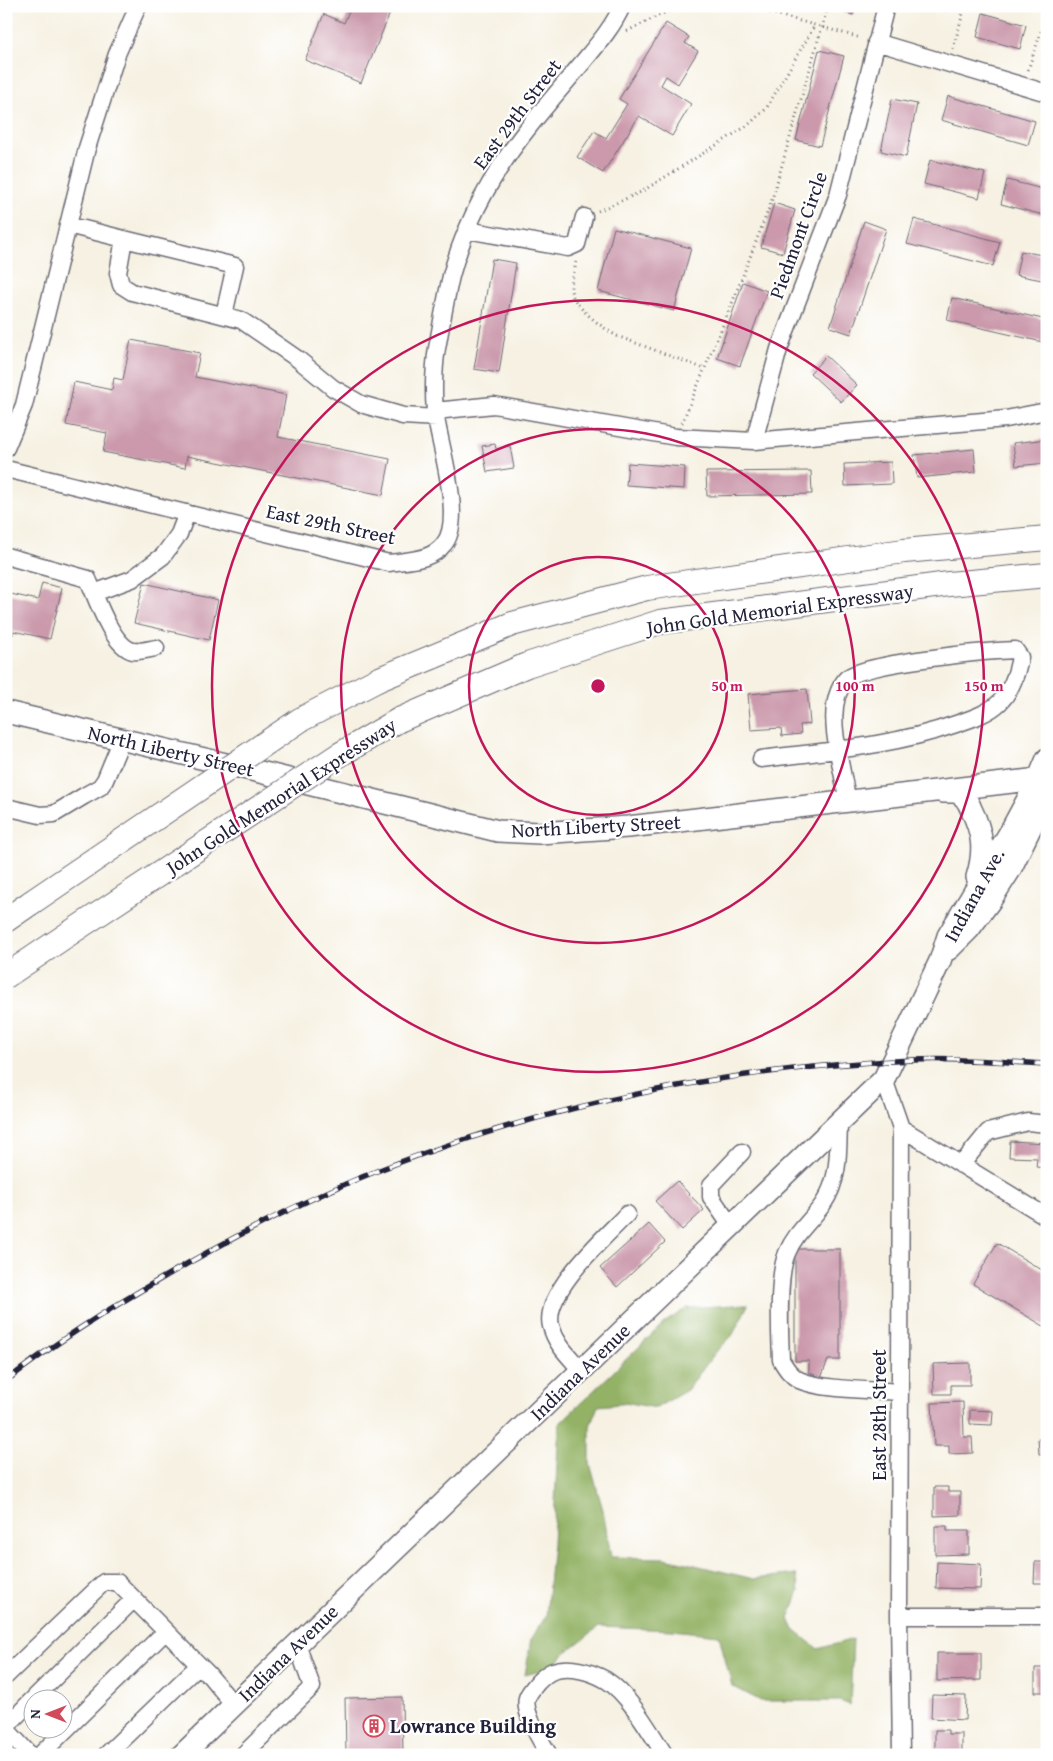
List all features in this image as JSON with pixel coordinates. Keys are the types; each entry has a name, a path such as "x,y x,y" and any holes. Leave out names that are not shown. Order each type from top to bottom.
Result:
{"highway":[{"name":"John Gold Memorial Expressway","path":"6,920 300,720 377,680 512,624 647,588 904,551 1047,538"},
{"name":"John Gold Memorial Expressway","path":"6,976 339,754 399,720 527,665 660,622 949,584 1047,575"}],"main road":[{"name":"North Liberty Street","path":"6,712 498,831 540,833 628,827 926,792 1044,784"},
{"name":"Indiana Ave.","path":"940,961 955,942 969,929 1010,870 1044,784 1047,759"},
{"name":"Indiana Ave.","path":"940,961 948,936 970,898 1009,834 1044,784"},
{"path":"926,792 956,792 961,795 965,798 978,824 982,839 982,853 970,898"},
{"name":"Indiana Avenue","path":"182,1755 884,1079 940,961"}],"street":[{"path":"6,448 24,405 86,148 117,54 138,6"},
{"name":"East 29th Street","path":"6,469 389,563 428,557 446,542 452,519 450,488 436,414 436,352 452,275 467,230 483,194 503,161 597,45 622,6"},
{"name":"Piedmont Circle","path":"754,440 779,349 838,195 886,6"},
{"path":"876,42 1047,93"},
{"path":"467,230 568,248 577,244 584,217"},
{"path":"68,225 235,266 224,315"},
{"path":"124,239 118,273 121,285 132,292 240,320 299,360 333,388 362,404 403,416 436,414 494,405 676,437 754,440 1006,419 1047,411"},
{"path":"94,593 132,579 163,556 179,534 187,513"},
{"path":"6,556 88,579 113,633 122,645 133,651 156,648"},
{"path":"761,759 838,750 873,745 933,732 971,719 1000,701 1016,677 1020,657 1015,650 868,669 847,676 838,691 834,727 838,750 848,802"},
{"path":"6,807 40,815 54,814 100,787 105,780 122,739"},
{"name":"East 28th Street","path":"884,1079 901,1128 900,1755"},
{"path":"839,1122 837,1172 831,1190 823,1203 794,1237 786,1255 782,1281 781,1360 788,1372 800,1380 824,1386 900,1392"},
{"path":"961,1165 988,1132 1028,1122 1047,1124"},
{"path":"901,1128 1047,1217"},
{"path":"732,1226 711,1197 711,1185 742,1152"},
{"path":"581,1370 558,1344 550,1325 550,1311 555,1297 573,1272 627,1214"},
{"path":"6,1676 104,1582 117,1582 199,1665 234,1705"},
{"path":"44,1688 134,1599"},
{"path":"899,1616 1047,1616"},
{"path":"40,1755 166,1631"},
{"path":"243,1755 312,1687 297,1644"},
{"path":"106,1755 199,1665"},
{"path":"548,1755 528,1712 527,1698 532,1688 542,1678 554,1671 566,1670 595,1675 617,1688 665,1755"},
{"path":"6,1728 22,1711"},
{"path":"6,1728 8,1732 6,1734"},
{"path":"6,1728 30,1755"}],"path":[{"path":"597,45 679,6"},
{"path":"746,6 876,42"},
{"path":"676,437 771,203 828,6"},
{"path":"949,64 965,6"},
{"path":"1034,6 1047,10"},
{"path":"1023,86 1043,26 1047,22"},
{"path":"584,217 641,192 747,126 766,109 815,25"},
{"path":"577,244 571,289 572,296 586,313 604,329 617,336 705,369"}],"green space":[{"path":"748,1305 732,1336 715,1353 687,1390 656,1408 630,1403 598,1406 590,1426 590,1464 603,1510 611,1557 665,1558 754,1579 796,1574 799,1591 789,1619 794,1630 818,1649 853,1639 850,1705 840,1701 761,1701 732,1686 719,1635 672,1630 599,1627 566,1652 552,1668 525,1675 531,1639 546,1616 553,1543 559,1424 664,1323 687,1308"}],"building":[{"path":"351,6 393,6 361,83 305,60 324,14 344,23"},
{"path":"831,6 855,6 853,15 830,8"},
{"path":"928,6 946,6 945,11"},
{"path":"983,13 1026,25 1020,49 977,37"},
{"path":"666,23 689,37 685,43 698,51 678,84 666,76 661,85 691,104 672,136 639,116 603,173 577,157 594,131 606,138 627,104 619,99"},
{"path":"1047,39 1047,56 1042,55"},
{"path":"819,50 844,56 820,146 796,140"},
{"path":"948,96 1035,121 1028,145 941,120"},
{"path":"892,99 917,104 906,157 881,151"},
{"path":"930,160 985,173 979,198 924,184"},
{"path":"1007,180 1047,190 1047,216 1001,204"},
{"path":"774,203 795,210 783,253 761,247"},
{"path":"914,219 1000,242 993,266 907,244"},
{"path":"864,221 886,229 851,334 830,327"},
{"path":"614,228 691,248 674,311 598,291"},
{"path":"1021,251 1047,256 1047,281 1016,275"},
{"path":"492,259 516,263 499,373 474,369"},
{"path":"743,282 767,291 740,366 717,358"},
{"path":"952,298 1047,320 1047,343 947,320"},
{"path":"131,340 200,353 195,377 286,395 278,437 390,459 383,495 187,456 185,468 103,452 107,433 66,425 74,382 112,390 114,378 123,380"},
{"path":"826,356 857,385 841,402 810,373"},
{"path":"1047,439 1047,463 1016,466 1013,443"},
{"path":"495,444 496,449 510,446 514,468 487,472 482,446"},
{"path":"974,449 976,472 917,478 914,455"},
{"path":"891,462 892,484 845,486 844,464"},
{"path":"628,463 685,467 684,489 626,485"},
{"path":"811,471 812,494 707,496 706,472"},
{"path":"42,583 62,588 50,639 13,631 13,635 6,633 6,593 38,600"},
{"path":"144,583 218,600 209,640 134,623"},
{"path":"807,689 810,724 800,725 801,734 782,736 781,728 751,730 748,694"},
{"path":"1010,1141 1047,1143 1046,1168 1036,1167 1037,1158 1009,1157"},
{"path":"677,1181 704,1210 682,1230 655,1201"},
{"path":"649,1224 665,1242 617,1287 600,1268"},
{"path":"997,1243 1047,1273 1047,1328 973,1284"},
{"path":"795,1249 840,1249 840,1360 828,1360 821,1378 809,1372 809,1361 795,1361"},
{"path":"970,1363 970,1385 951,1385 951,1394 934,1394 933,1364"},
{"path":"963,1402 964,1437 972,1437 973,1453 949,1454 949,1446 934,1446 932,1403"},
{"path":"970,1410 993,1411 992,1425 970,1424"},
{"path":"1038,1439 1047,1439 1047,1454 1039,1454"},
{"path":"934,1487 948,1487 948,1492 960,1492 960,1515 934,1516"},
{"path":"935,1526 947,1526 947,1531 969,1531 969,1554 935,1555"},
{"path":"937,1562 981,1564 980,1589 936,1588"},
{"path":"1035,1562 1047,1562 1047,1583 1034,1583"},
{"path":"937,1653 981,1653 981,1680 937,1681"},
{"path":"1035,1668 1047,1668 1047,1692 1035,1692"},
{"path":"932,1695 966,1696 965,1720 931,1718"},
{"name":"Lowrance Building","path":"402,1697 403,1755 346,1755 345,1698"},
{"path":"935,1730 948,1730 948,1734 962,1734 962,1755 935,1755"}],"railway":[{"path":"6,1381 64,1339 124,1301 249,1230 336,1188 457,1142 585,1106 650,1091 781,1070 913,1060 1047,1064"}],"place":[{"name":"Lowrance Building","path":"374,1726"}]}
